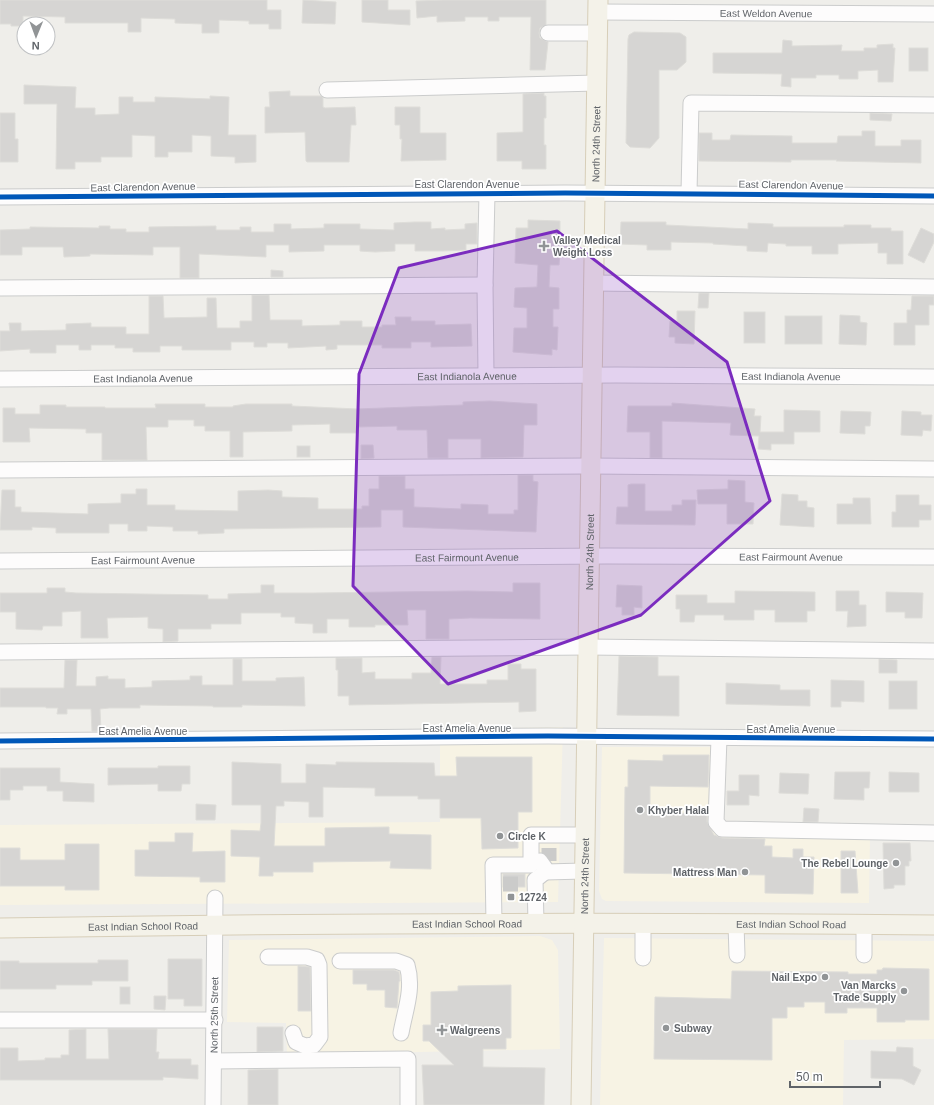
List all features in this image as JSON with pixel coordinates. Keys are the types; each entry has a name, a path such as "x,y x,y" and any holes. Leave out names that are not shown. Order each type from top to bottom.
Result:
{"main road":[{"name":"North 24th Street","path":"581,1105 598,6"},
{"name":"East Indian School Road","path":"0,928 494,923 934,925"}],"street":[{"name":"East Weldon Avenue","path":"598,6 934,14"},
{"path":"548,33 598,33"},
{"path":"327,90 597,83"},
{"path":"689,193 691,103 934,105"},
{"path":"486,376 485,286 487,193"},
{"name":"East Clarendon Avenue","path":"0,197 487,193 689,193 934,196"},
{"path":"594,283 934,287"},
{"path":"0,288 485,286"},
{"name":"East Indianola Avenue","path":"0,379 592,375 934,377"},
{"path":"0,470 590,466 934,469"},
{"name":"East Fairmount Avenue","path":"0,561 589,556 934,557"},
{"path":"0,652 587,647 934,651"},
{"name":"East Amelia Avenue","path":"0,741 586,737 934,739"},
{"path":"719,738 716,822 722,830 934,833"},
{"path":"494,923 500,880 493,865 531,865 531,835 540,862 536,923"},
{"path":"540,862 584,835"},
{"path":"540,862 584,871"},
{"name":"North 25th Street","path":"213,1105 216,925 215,898"},
{"path":"643,923 643,958"},
{"path":"736,924 736,955"},
{"path":"864,925 864,955"},
{"path":"268,957 307,957 317,960 319,972 320,1037 314,1045 305,1046 296,1042 293,1033"},
{"path":"340,961 396,961 407,965 410,989 402,1033"},
{"path":"0,1020 215,1020"},
{"path":"214,1061 408,1059 408,1105"}],"highlighted area":[{"path":"557,231 727,362 770,501 641,615 448,684 353,586 359,374 399,268"}],"shaded area":[{"path":"563,727 558,902 0,905 0,825 440,822 440,729"},
{"path":"602,747 722,747 723,833 870,837 869,903 606,901 602,899 599,891"},
{"path":"540,936 552,940 558,950 560,1049 287,1055 286,1023 227,1022 229,940"},
{"path":"604,938 934,941 934,1039 844,1040 843,1105 600,1105"}],"building":[{"path":"0,0 267,0 267,10 281,10 281,29 269,29 269,24 249,24 249,21 219,20 219,33 202,33 202,24 175,23 175,19 141,18 141,32 128,32 128,23 65,23 65,17 56,16 16,16 16,26 11,26 11,24 0,24"},
{"path":"303,0 336,2 335,24 302,23"},
{"path":"362,0 388,0 388,10 410,10 410,25 362,22"},
{"path":"546,0 546,25 540,28 539,33 540,38 548,42 545,70 530,70 531,17 499,17 499,21 488,21 488,17 465,17 465,21 437,22 437,16 417,18 416,1"},
{"path":"634,32 680,33 686,37 686,62 677,70 659,70 659,138 650,148 630,147 626,143 628,39 629,35"},
{"path":"783,40 792,41 792,46 842,45 841,51 864,51 864,48 877,48 877,45 893,44 893,48 895,48 893,82 878,82 878,70 858,71 858,79 839,79 839,75 816,75 816,78 791,78 791,87 781,86 782,74 713,73 713,53 782,53"},
{"path":"909,48 928,48 928,71 909,71"},
{"path":"24,85 76,87 75,108 95,108 95,115 119,114 119,97 133,97 133,102 155,102 155,97 210,99 210,96 229,97 228,135 256,135 256,162 235,163 235,157 211,156 211,136 192,135 192,152 168,152 168,157 155,157 155,136 132,135 132,157 101,157 101,162 75,162 75,169 56,169 57,104 24,104"},
{"path":"290,91 290,96 321,96 323,98 323,107 325,108 355,107 356,125 351,125 349,162 307,162 305,132 265,133 265,107 270,107 269,92"},
{"path":"544,93 544,96 546,96 544,145 546,145 546,169 522,169 522,161 497,161 497,133 523,132 523,94"},
{"path":"395,107 420,107 420,133 446,133 446,160 401,161 402,139 400,139 400,125 395,125"},
{"path":"0,113 15,113 15,139 18,139 18,162 0,162"},
{"path":"870,113 892,114 891,121 870,120"},
{"path":"862,131 875,131 875,146 901,146 901,140 921,140 921,163 836,161 837,160 791,160 791,162 699,161 699,133 712,133 712,140 730,140 731,135 792,136 792,143 837,143 838,136 862,136"},
{"path":"528,220 560,221 560,242 583,242 560,254 559,265 550,265 549,287 559,288 559,309 553,309 553,327 558,327 557,350 552,349 552,355 513,352 514,328 527,328 527,308 514,307 515,288 537,287 538,265 515,263 516,228 528,228"},
{"path":"431,222 431,229 445,228 445,230 465,229 465,224 477,223 477,244 466,244 466,250 415,251 415,244 395,244 395,251 375,252 360,251 360,245 324,245 324,251 289,252 289,245 266,245 266,257 199,254 199,278 180,278 180,247 153,247 153,255 90,254 90,256 64,257 63,247 22,247 22,255 0,255 0,230 30,229 30,227 99,228 99,226 110,226 110,229 126,229 126,232 149,232 149,227 216,226 216,230 240,230 240,227 251,227 251,232 274,232 274,224 291,224 291,229 324,228 324,224 360,224 360,229 394,230 394,223"},
{"path":"621,222 666,222 666,225 748,229 748,223 773,224 773,227 844,227 844,225 871,225 871,228 891,228 891,231 903,231 903,264 887,264 887,253 878,253 878,243 838,244 838,254 812,254 812,246 786,246 786,244 768,243 767,252 747,251 747,246 713,243 671,242 671,250 647,250 647,245 620,244"},
{"path":"921,228 934,234 934,242 924,263 908,255"},
{"path":"271,270 283,271 283,277 271,277"},
{"path":"699,293 709,293 708,308 698,308"},
{"path":"252,295 269,295 270,320 302,320 302,326 340,325 340,321 362,321 362,327 382,327 382,325 396,325 395,317 411,317 411,321 435,321 435,325 471,324 472,346 431,347 431,342 411,342 411,348 382,348 382,345 337,345 337,349 326,350 326,346 288,348 288,343 267,343 267,347 254,347 254,342 231,342 231,350 182,350 182,346 160,346 160,352 133,352 133,348 115,348 115,345 91,345 91,350 79,350 79,345 56,345 56,353 30,353 30,349 0,351 0,331 10,331 9,323 21,323 21,331 66,330 66,324 91,323 91,327 126,327 126,334 149,334 149,296 163,296 164,318 207,317 207,298 216,298 217,328 240,328 240,321 252,321"},
{"path":"912,296 934,296 934,305 929,305 929,325 915,325 915,345 894,345 894,323 907,323 907,310 911,310"},
{"path":"677,311 695,311 694,344 675,343 675,337 669,337 670,321 677,322"},
{"path":"744,312 765,312 765,343 744,343"},
{"path":"840,315 860,316 860,322 867,323 866,345 839,344"},
{"path":"785,316 822,316 822,344 785,344"},
{"path":"490,401 537,404 537,425 524,425 523,457 481,458 481,439 448,439 448,458 428,458 427,430 397,430 397,426 357,427 357,433 330,433 330,424 292,425 292,431 243,432 243,457 230,457 230,431 205,431 205,426 194,426 194,420 168,420 168,427 146,427 147,460 102,460 102,433 86,433 86,429 29,428 30,442 3,442 3,408 15,408 15,414 40,414 40,405 66,405 66,407 156,408 155,404 205,404 205,407 233,407 246,404 292,404 292,406 357,409 463,405 463,402"},
{"path":"672,403 755,409 754,416 761,416 760,432 784,432 784,410 820,411 820,432 794,432 794,444 771,444 771,450 758,449 759,436 730,435 731,423 662,421 662,458 650,458 650,432 627,432 628,406 672,406"},
{"path":"841,411 871,412 870,426 865,426 865,434 840,433"},
{"path":"902,411 921,412 921,415 932,415 931,431 923,430 922,436 901,435"},
{"path":"361,445 373,445 374,458 361,459"},
{"path":"297,446 310,446 310,457 297,457"},
{"path":"518,475 533,475 533,481 538,482 536,532 403,527 403,510 381,510 381,527 224,529 224,533 198,534 198,531 173,531 173,527 147,526 147,531 128,531 128,524 109,524 109,533 56,533 56,528 32,527 32,530 0,530 2,490 15,490 15,507 21,507 21,512 88,514 88,504 121,503 121,494 136,494 136,489 147,489 147,505 175,505 175,510 238,511 238,491 268,490 282,491 282,497 318,498 318,509 362,509 362,506 369,506 369,489 379,489 379,476 405,476 405,489 414,489 414,507 461,509 461,504 488,505 488,514 514,514 514,510 518,510"},
{"path":"728,480 745,481 745,502 754,503 753,524 727,524 727,504 698,504 697,490 728,489"},
{"path":"645,484 645,511 672,511 672,505 682,505 682,500 696,500 695,525 616,524 617,507 628,507 628,485"},
{"path":"782,494 798,495 798,501 807,501 807,507 814,508 814,527 780,525"},
{"path":"896,495 919,495 919,505 931,505 931,520 919,520 919,527 892,527 892,512 896,512"},
{"path":"853,498 870,498 871,524 837,524 837,504 853,504"},
{"path":"513,583 540,583 540,619 449,619 449,639 426,639 426,610 407,610 408,625 349,627 349,619 327,619 327,633 313,633 313,624 295,623 295,617 281,617 281,613 241,613 241,624 211,624 211,629 178,629 178,641 163,642 163,629 148,628 148,617 107,618 108,638 81,638 81,611 62,612 62,626 43,626 42,630 16,629 16,612 0,612 0,593 47,593 47,588 65,588 65,592 76,593 208,595 208,599 228,599 228,594 261,593 261,585 274,585 274,593 513,592"},
{"path":"617,585 642,586 642,608 634,607 634,615 622,615 622,607 616,607"},
{"path":"735,591 815,592 815,611 807,611 807,622 775,622 775,610 754,610 754,620 724,620 724,615 695,615 694,622 680,622 680,609 676,609 676,595 707,595 707,603 735,603"},
{"path":"836,591 859,591 859,605 866,605 866,626 847,627 848,611 836,611"},
{"path":"886,592 923,593 922,618 905,618 905,612 886,612"},
{"path":"619,656 658,657 658,676 679,676 679,716 617,715"},
{"path":"432,657 441,657 440,684 487,684 487,680 508,680 508,664 521,664 521,669 536,669 536,711 519,712 519,702 349,705 349,696 338,696 338,670 336,670 336,658 362,658 362,673 375,672 375,679 412,679 412,673 431,673"},
{"path":"233,659 242,659 242,681 276,681 276,678 304,677 305,706 242,705 242,707 213,707 140,705 140,708 100,709 101,731 92,731 91,709 67,709 67,714 57,714 58,708 0,707 0,688 64,688 65,660 77,660 76,686 96,686 96,677 108,676 108,679 125,679 125,688 152,687 152,681 190,680 190,676 202,676 202,685 233,685"},
{"path":"879,659 897,660 897,673 879,673"},
{"path":"831,680 864,681 864,702 841,701 841,707 831,707"},
{"path":"889,681 917,681 917,709 889,709"},
{"path":"726,683 780,685 780,690 810,690 810,706 726,704"},
{"path":"663,755 709,755 708,787 650,786 650,812 707,814 707,822 714,835 722,838 765,839 764,846 772,846 772,857 793,858 793,849 803,849 803,857 814,857 813,894 765,893 765,875 624,873 625,787 628,787 628,760 663,761"},
{"path":"456,757 532,757 532,812 518,812 518,848 482,849 481,818 440,818 440,799 418,799 418,796 375,796 375,788 323,787 323,817 309,817 309,802 284,801 284,806 276,806 274,846 325,846 325,828 389,827 389,834 431,835 431,869 390,868 391,861 313,862 313,872 273,872 273,876 259,876 260,857 231,856 231,830 260,831 261,823 261,805 232,805 232,762 281,764 281,783 306,783 306,764 336,765 336,762 434,763 435,776 457,776"},
{"path":"158,766 190,766 190,784 182,784 181,791 158,791 158,784 108,785 108,768 158,768"},
{"path":"0,768 60,768 60,782 94,784 94,802 63,801 63,791 47,791 47,786 23,786 23,790 10,790 10,800 0,800"},
{"path":"835,772 870,772 869,788 864,788 864,800 834,799"},
{"path":"889,772 919,773 919,792 889,792"},
{"path":"780,773 809,774 808,794 779,793"},
{"path":"739,775 759,775 759,796 749,795 749,805 727,805 727,791 739,791"},
{"path":"196,804 216,805 215,820 196,820"},
{"path":"804,808 819,809 818,822 803,822"},
{"path":"175,833 193,833 192,852 225,851 225,882 200,882 200,877 135,876 135,850 149,850 149,842 175,842"},
{"name":"The Rebel Lounge","path":"883,843 910,843 911,861 909,861 909,866 905,866 905,885 894,885 894,888 884,889"},
{"path":"65,844 99,844 99,890 65,890 65,886 0,886 0,848 20,848 20,860 65,860"},
{"path":"841,851 855,851 858,893 841,893"},
{"path":"503,874 525,874 525,887 503,887"},
{"path":"168,959 202,959 202,1006 184,1006 184,999 168,999"},
{"path":"98,960 128,960 128,981 92,981 92,985 56,985 56,989 0,989 0,961 19,961 19,963 98,963"},
{"path":"298,966 310,967 311,1011 298,1011"},
{"path":"883,968 929,969 929,1020 877,1022 877,1008 847,1008 847,1013 825,1013 825,1002 804,1002 804,1007 787,1007 787,1018 772,1018 772,1060 654,1059 655,997 731,999 732,971 848,972 848,974 877,974 877,970 882,970"},
{"path":"353,970 394,970 399,972 400,981 397,1008 385,1007 385,990 367,990 367,984 353,984"},
{"path":"511,985 511,1038 506,1038 506,1049 483,1049 483,1067 545,1068 544,1105 424,1105 422,1065 454,1065 429,1041 423,1041 423,1025 431,1025 431,992 458,991 458,986"},
{"path":"120,987 130,987 130,1004 120,1004"},
{"path":"154,996 166,996 165,1010 154,1009"},
{"path":"257,1027 283,1027 283,1051 257,1052"},
{"path":"86,1029 86,1059 109,1059 108,1029 157,1029 156,1052 159,1052 158,1059 191,1059 191,1065 198,1065 198,1079 163,1077 163,1080 0,1080 0,1048 18,1048 18,1061 61,1058 61,1055 69,1055 69,1030"},
{"path":"897,1047 913,1048 913,1066 921,1070 914,1085 902,1079 871,1078 871,1051 896,1052"},
{"path":"278,1069 278,1105 248,1105 248,1070"}],"tunnel":[{"path":"549,848 549,861"},
{"path":"503,884 525,884"}],"cycle path":[{"path":"0,197 565,193 934,196"},
{"path":"0,741 548,736 934,739"}],"place":[{"name":"Valley Medical Weight Loss","path":"544,246"},
{"name":"Khyber Halal","path":"640,810"},
{"name":"Circle K","path":"500,836"},
{"name":"The Rebel Lounge","path":"896,863"},
{"name":"Mattress Man","path":"745,872"},
{"name":"12724","path":"511,897"},
{"name":"Nail Expo","path":"825,977"},
{"name":"Van Marcks Trade Supply","path":"904,991"},
{"name":"Subway","path":"666,1028"},
{"name":"Walgreens","path":"442,1030"}]}
